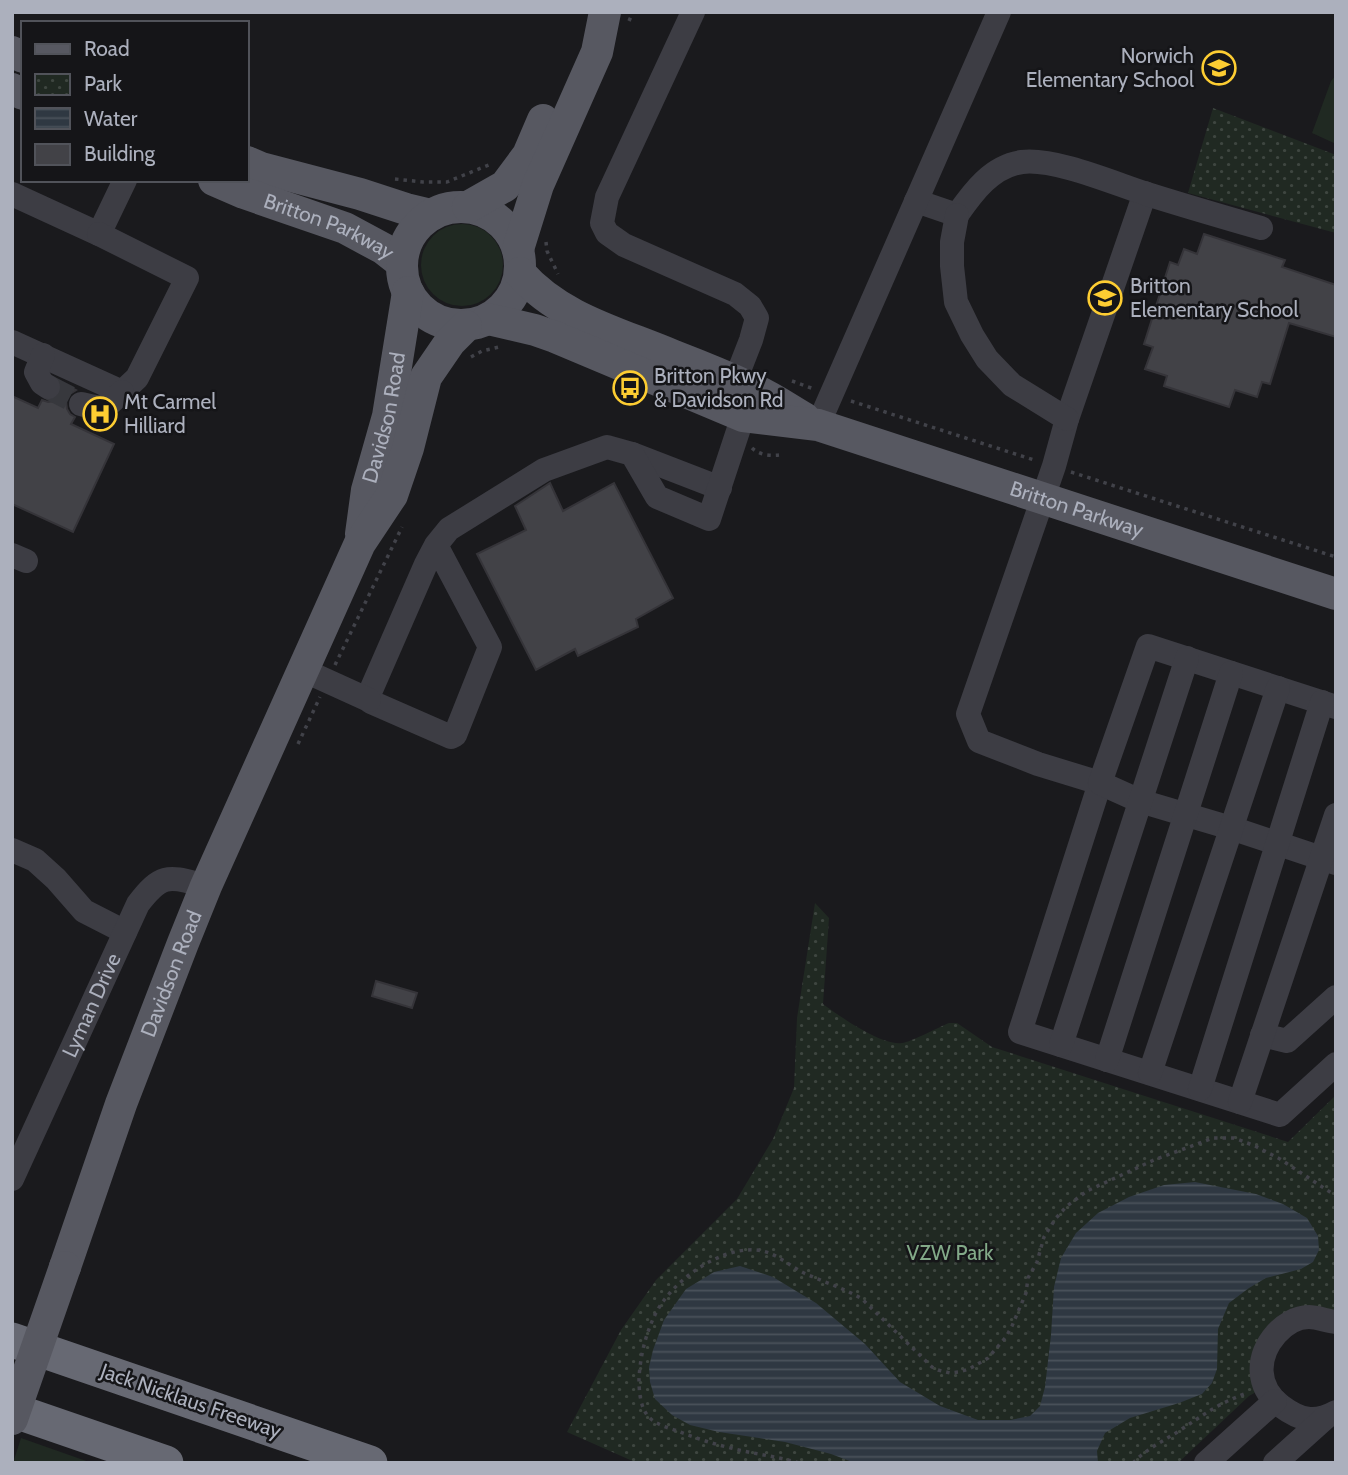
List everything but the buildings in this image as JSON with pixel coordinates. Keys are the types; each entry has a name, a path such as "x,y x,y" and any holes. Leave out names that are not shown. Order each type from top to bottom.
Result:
{"highway":[{"name":"Jack Nicklaus Freeway","path":"12,1340 370,1463"},
{"path":"12,1410 166,1463"}],"main road":[{"path":"468,207 505,186 517,172 528,155 575,47 604,12"},
{"path":"519,261 511,234 500,220 485,211 468,207 449,208 431,215 416,227 406,244 405,277 421,309 438,321 452,325 477,322 504,308 515,292 519,261 538,185 597,52 604,12"},
{"name":"Britton Parkway","path":"248,162 431,215"},
{"name":"Britton Parkway","path":"219,182 345,228 384,249 405,277"},
{"name":"Britton Parkway","path":"519,261 532,287 546,299 581,320 735,381 818,425 1336,594"},
{"name":"Davidson Road","path":"360,543 367,490 387,416 405,277"},
{"name":"Britton Parkway","path":"477,322 535,330 555,337 743,416 818,425"},
{"name":"Davidson Road","path":"12,1419 121,1104 206,886 360,543 392,495 426,377 450,342 477,322"}],"street":[{"path":"694,12 607,197 602,223 607,233 624,245 735,294 750,306 757,318 735,381"},
{"path":"818,425 999,12"},
{"path":"1067,419 1012,385 987,359 957,302 952,242 957,215 974,192 998,169 1020,162 1040,161 1087,173 1261,228"},
{"path":"99,234 124,182"},
{"path":"1145,193 968,714 979,741 1038,764 1100,783 1140,801 1328,860"},
{"path":"12,194 187,278 137,378 100,409 81,404"},
{"path":"916,201 957,215"},
{"path":"12,342 122,392"},
{"path":"43,355 36,372 48,387"},
{"path":"632,454 657,497 707,520 710,518 743,416"},
{"path":"369,700 368,697 436,545 449,530 544,470 607,447 720,488"},
{"path":"303,670 451,737 455,735 490,647 436,545"},
{"path":"1200,1089 1276,844 1329,705 1148,646 1100,783 1020,1032 1280,1115 1336,1064"},
{"path":"1060,1045 1187,659"},
{"path":"1107,1060 1231,673"},
{"path":"1150,1073 1278,688"},
{"path":"1240,1102 1262,1035 1328,860 1336,815"},
{"path":"12,850 35,860 84,911 125,932"},
{"name":"Lyman Drive","path":"12,1179 138,904 150,887 160,881 178,879 206,886"},
{"path":"1262,1035 1287,1041 1336,997"},
{"path":"1331,1415 1306,1419 1293,1415 1270,1394 1262,1372 1262,1357 1267,1344 1290,1322 1308,1317 1336,1322"},
{"path":"1206,1463 1270,1394"},
{"path":"1275,1463 1331,1415"}],"path":[{"path":"388,178 447,182 491,164"},
{"path":"792,381 1336,557"},
{"path":"799,1463 729,1448 665,1427 651,1419 643,1406 639,1388 641,1357 654,1315 670,1292 697,1270 718,1258 737,1251 755,1250 769,1253 801,1272 852,1293 877,1312 923,1361 938,1370 950,1373 969,1369 988,1358 1006,1337 1026,1293 1028,1278 1037,1262 1044,1237 1056,1218 1087,1191 1113,1178 1208,1139 1225,1137 1244,1141 1271,1154 1336,1196"},
{"path":"1133,1463 1206,1412 1229,1400 1270,1394"}],"green space":[{"path":"1336,75 1336,144 1312,133 1331,81"},
{"path":"1213,108 1336,155 1336,233 1188,193"},
{"path":"462,224 478,227 491,236 500,249 503,265 500,281 491,294 478,303 462,306 446,303 433,294 424,281 421,265 424,249 433,236 446,227"},
{"name":"VZW Park","path":"815,903 829,918 823,1004 883,1040 902,1043 949,1023 957,1023 992,1047 1288,1142 1336,1095 1336,1322 1282,1327 1265,1387 1249,1396 1178,1463 637,1463 567,1432 621,1330 656,1280 737,1199 773,1139 794,1088 797,1018"},
{"path":"21,1438 92,1463 13,1463"}],"water":[{"path":"1195,1182 1256,1194 1283,1204 1307,1218 1318,1236 1319,1250 1313,1262 1301,1269 1266,1278 1229,1303 1218,1329 1217,1369 1212,1383 1202,1394 1130,1418 1105,1433 1097,1451 1098,1463 855,1463 785,1442 690,1425 672,1415 655,1399 649,1367 664,1320 686,1289 714,1272 740,1266 773,1277 816,1303 865,1344 900,1382 940,1406 978,1420 1010,1420 1030,1416 1040,1406 1045,1387 1054,1287 1061,1258 1076,1233 1098,1213 1129,1197 1164,1185"}],"tunnel":[{"path":"48,387 81,404"}],"place":[{"name":"Norwich Elementary School","path":"1219,68"},
{"name":"Britton Elementary School","path":"1105,298"},
{"name":"Britton Pkwy & Davidson Rd","path":"630,388"},
{"name":"Mt Carmel Hilliard","path":"100,414"}]}
